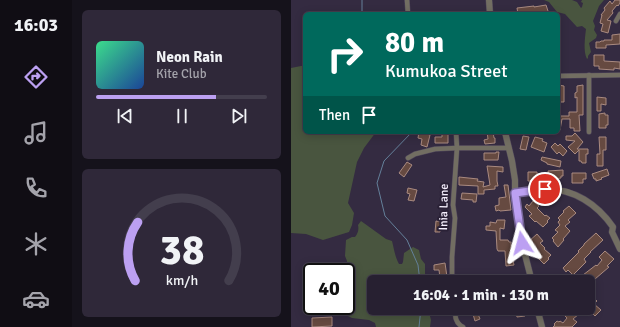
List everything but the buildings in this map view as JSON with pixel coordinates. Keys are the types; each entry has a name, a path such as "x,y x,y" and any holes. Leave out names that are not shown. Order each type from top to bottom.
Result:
{"street":[{"path":"407,0 408,12"},
{"path":"489,0 490,12"},
{"path":"616,21 620,14"},
{"path":"589,75 589,132"},
{"path":"560,76 620,75"},
{"name":"Inia Lane","path":"451,275 455,218 453,205 457,148 456,134"},
{"path":"506,134 515,180 515,193 522,243 530,275"},
{"path":"408,158 421,152 435,150 457,148 509,148"},
{"path":"515,193 554,189 570,192 580,197 595,206 608,219 613,227 612,232 620,249"},
{"path":"456,315 456,322 463,327"},
{"path":"539,315 542,327"}],"green space":[{"path":"544,0 572,0 577,2 581,8 583,3 581,2 582,0 604,0 599,6 593,21 595,26 594,30 597,35 596,38 589,43 591,52 587,59 585,48 586,29 582,26 577,27 565,14 557,12 549,2"},
{"path":"303,66 303,134 374,134 364,148 357,162 348,203 354,213 349,232 323,240 306,234 291,233 291,68"},
{"path":"361,221 386,239 392,241 399,264 402,264 403,262 404,253 413,247 419,250 421,259 425,264 425,275 367,275 367,315 430,315 430,327 376,327 375,323 369,320 352,318 347,315 355,315 355,263 347,263 345,256 346,240 355,237 358,231 358,225"}],"waterway":[{"path":"362,0 362,12"},
{"path":"410,134 384,161 377,183 385,216 407,240 418,265 419,275"},
{"path":"419,327 420,315"}],"route":[{"path":"522,243 515,193 545,189"}]}
